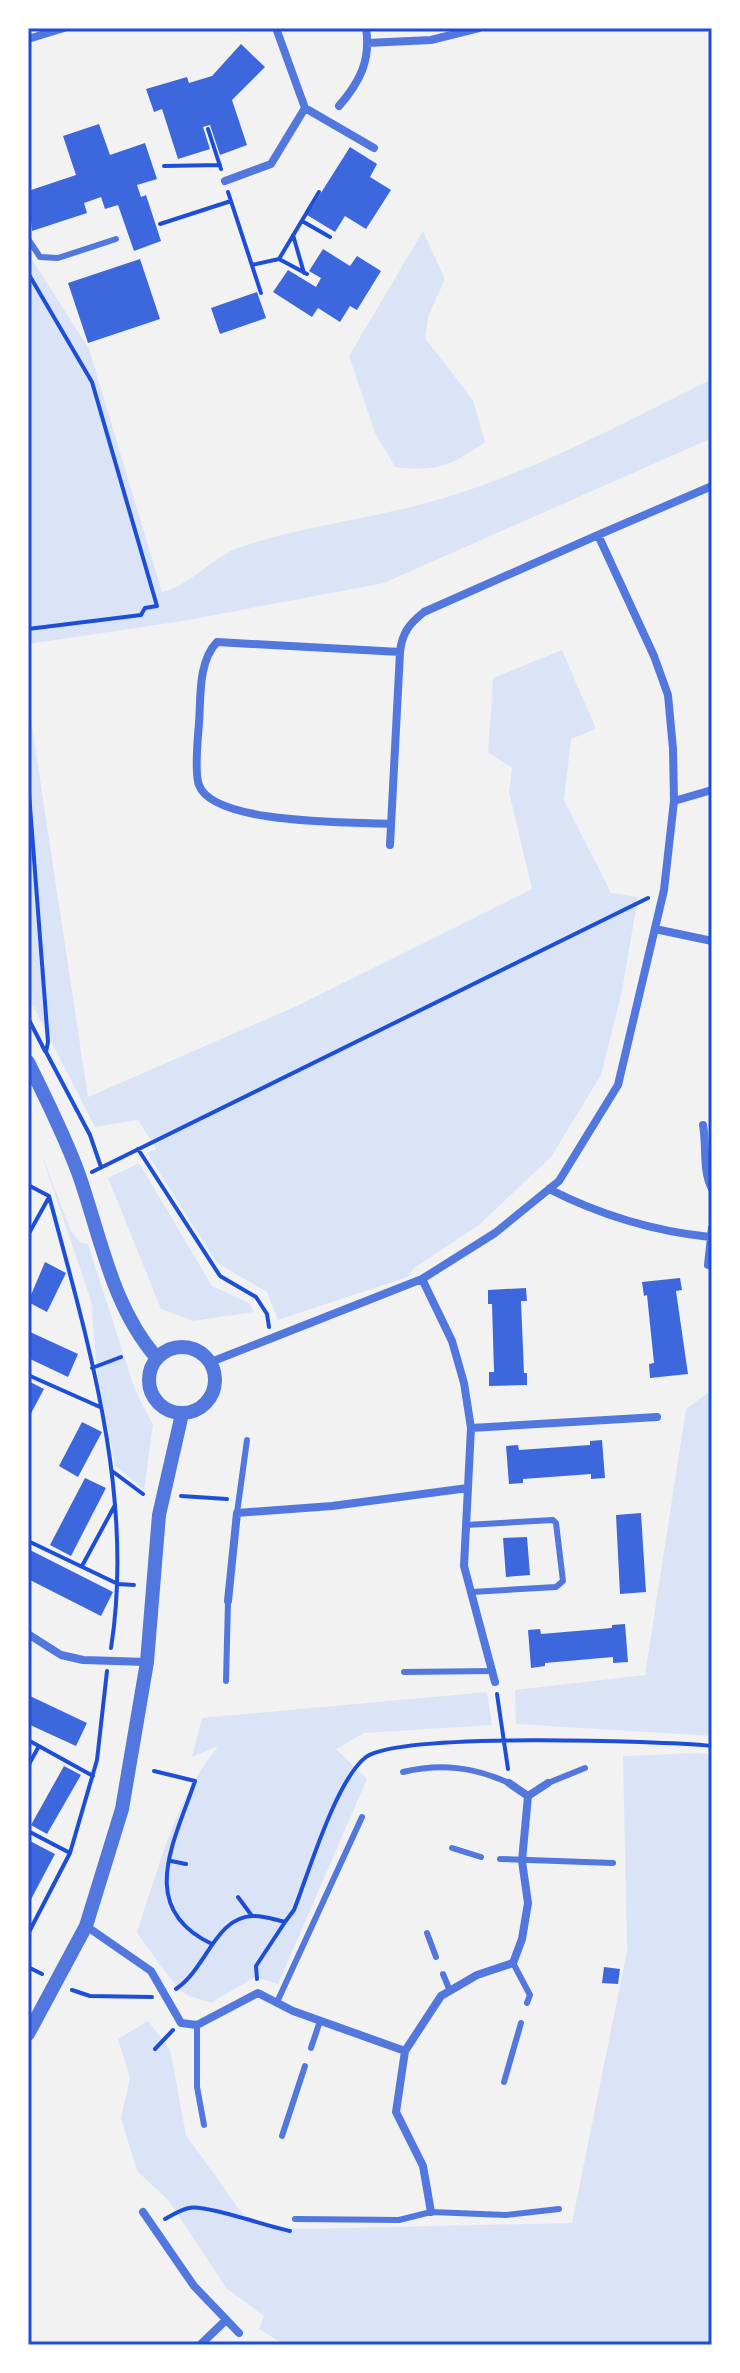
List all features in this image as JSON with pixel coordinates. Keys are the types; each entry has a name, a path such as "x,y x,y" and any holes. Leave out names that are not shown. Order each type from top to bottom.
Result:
{"street":[{"path":"28,39 64,28"},
{"path":"276,28 305,108 374,148"},
{"path":"339,106 360,82 367,43 366,28"},
{"path":"367,43 431,40 479,28"},
{"path":"225,181 271,164 305,108"},
{"path":"390,845 402,636 424,612 712,486"},
{"path":"211,1362 422,1279 495,1233 559,1181 618,1085 664,890 674,801 668,695 654,656 598,535"},
{"path":"391,824 234,811 210,799 199,785 198,733 207,652 217,642 400,652"},
{"path":"674,801 712,790"},
{"path":"655,929 712,941"},
{"path":"28,1062 77,1169 116,1292 128,1319 156,1357"},
{"path":"703,1125 710,1147 705,1167 712,1189"},
{"path":"549,1189 593,1211 672,1233 711,1232 708,1265"},
{"path":"422,1279 452,1341 471,1428 464,1566 495,1682"},
{"path":"191,1347 203,1352 211,1362 215,1383 213,1396 196,1411 182,1414 169,1412 154,1397 149,1380 156,1357 165,1351 191,1347"},
{"path":"28,2034 86,1926 122,1809 147,1662 159,1515 182,1414"},
{"path":"471,1428 657,1417"},
{"path":"228,1601 237,1513 332,1506 468,1488"},
{"path":"28,1634 61,1655 83,1660 147,1662"},
{"path":"509,1783 528,1796"},
{"path":"528,1796 548,1783"},
{"path":"431,2212 423,2166 396,2112 405,2051 441,1996 477,1975 513,1963 522,1939 528,1903 522,1861 528,1796"},
{"path":"86,1926 151,1971 181,2023 197,2025 258,1993 278,2000 293,2011 405,2051"},
{"path":"143,2212 194,2286 239,2333"},
{"path":"200,2345 226,2320"}],"lane":[{"path":"28,239 40,257 58,258 116,239"},
{"path":"237,1513 247,1440"},
{"path":"466,1525 553,1520 556,1523 563,1581 556,1587 472,1592"},
{"path":"226,1681 228,1601"},
{"path":"404,1672 493,1671"},
{"path":"403,1772 424,1767 480,1769 509,1783"},
{"path":"548,1783 585,1768"},
{"path":"278,2000 362,1817"},
{"path":"452,1848 481,1857"},
{"path":"500,1859 613,1863"},
{"path":"427,1933 436,1957"},
{"path":"513,1963 530,1995 527,2003"},
{"path":"443,1974 450,1991"},
{"path":"311,2048 320,2021"},
{"path":"504,2082 521,2023"},
{"path":"197,2025 197,2087 204,2125"},
{"path":"282,2136 305,2066"},
{"path":"295,2219 399,2220 431,2212 506,2215 559,2209"}],"path":[{"path":"208,129 261,293"},
{"path":"164,166 220,165"},
{"path":"279,259 319,192"},
{"path":"160,224 231,201"},
{"path":"302,221 330,237"},
{"path":"252,265 279,259 305,273 293,235"},
{"path":"28,273 92,382 157,606 145,608 141,615 28,629"},
{"path":"28,780 48,1042 46,1052"},
{"path":"28,1018 90,1135 101,1167 664,890"},
{"path":"138,1149 220,1276 256,1297 267,1314 271,1338"},
{"path":"28,1185 49,1196 100,1407 116,1503 118,1584 110,1654"},
{"path":"28,1235 49,1196"},
{"path":"92,1368 121,1357"},
{"path":"28,1375 100,1407"},
{"path":"110,1469 143,1494"},
{"path":"181,1496 237,1500"},
{"path":"82,1566 116,1503"},
{"path":"28,1541 118,1584 134,1585"},
{"path":"28,1934 70,1853 93,1776 108,1670"},
{"path":"495,1682 509,1783"},
{"path":"28,1740 93,1776"},
{"path":"258,1993 256,1966 294,1910 345,1782 367,1756 419,1744 504,1741 712,1746"},
{"path":"28,1766 39,1746"},
{"path":"154,1771 195,1781 171,1861 167,1901 181,1925 212,1944"},
{"path":"28,1831 70,1853"},
{"path":"171,1861 186,1864"},
{"path":"238,1897 252,1916"},
{"path":"174,1990 202,1966 212,1944 230,1924 252,1916 285,1922"},
{"path":"28,1967 48,1977"},
{"path":"72,1990 90,1996 155,1997"},
{"path":"155,2049 181,2023"}],"shaded area":[{"path":"423,231 445,279 428,317 425,338 473,400 485,442 453,462 422,469 395,467 375,433 349,356"},
{"path":"28,253 89,349 162,592 184,583 224,555 246,545 416,506 510,475 579,445 712,379 712,438 384,583 183,621 28,644"},
{"path":"562,650 596,729 571,739 564,800 611,893 638,897 622,991 601,1075 551,1157 479,1225 414,1268 408,1277 278,1320 267,1292 217,1263 147,1153 156,1149 138,1120 95,1127 28,996 28,700 88,1097 297,1006 532,889 509,792 512,768 488,752 493,678"},
{"path":"40,1150 71,1231 81,1243 88,1244 135,1390 153,1425 144,1490 115,1465 97,1372 91,1301"},
{"path":"139,1163 212,1286 249,1303 254,1312 193,1321 161,1309 108,1178"},
{"path":"712,1390 712,1736 516,1724 515,1690 645,1675 686,1409"},
{"path":"487,1692 492,1725 364,1733 336,1749 367,1779 278,1984 255,1977 211,2003 182,1992 137,1932 179,1811 190,1788 218,1746 192,1757 202,1718"},
{"path":"712,1755 712,2345 285,2345 259,2329 264,2316 226,2288 169,2201 137,2171 121,2118 130,2078 118,2039 148,2021 170,2049 186,2135 247,2220 299,2229 572,2223 627,1951 623,1756"}],"building":[{"path":"241,44 265,67 232,100 247,145 220,155 210,125 203,127 210,149 178,159 162,109 154,112 146,89 187,77 189,83 212,76"},
{"path":"99,124 110,155 145,143 157,179 137,185 141,197 146,195 161,241 134,251 118,205 105,209 101,197 84,203 87,213 32,231 28,191 76,175 63,136"},
{"path":"350,147 377,164 370,177 391,190 366,229 345,216 335,232 307,215"},
{"path":"323,249 350,266 357,256 381,271 357,310 350,306 340,322 318,308 312,317 273,292 288,270 316,287 321,278 309,271"},
{"path":"140,259 160,319 88,343 68,283"},
{"path":"257,292 266,318 220,334 211,308"},
{"path":"45,1262 66,1273 47,1312 28,1302"},
{"path":"680,1278 682,1290 676,1291 688,1374 650,1378 649,1364 654,1363 647,1295 644,1296 642,1282"},
{"path":"526,1288 527,1301 521,1301 527,1385 489,1386 489,1372 494,1372 492,1304 488,1304 488,1290"},
{"path":"28,1331 78,1354 68,1377 28,1358"},
{"path":"28,1381 44,1389 28,1419"},
{"path":"82,1422 102,1432 78,1477 59,1466"},
{"path":"602,1440 605,1478 591,1479 591,1474 523,1479 523,1483 509,1484 506,1446 518,1445 519,1450 590,1445 590,1441"},
{"path":"85,1478 106,1488 71,1556 50,1545"},
{"path":"641,1513 646,1592 620,1594 616,1515"},
{"path":"527,1537 530,1575 506,1577 503,1538"},
{"path":"28,1549 113,1592 101,1616 28,1579"},
{"path":"625,1624 628,1662 613,1663 613,1657 545,1663 545,1666 531,1668 528,1630 540,1629 541,1634 612,1628 612,1625"},
{"path":"28,1695 87,1723 76,1746 28,1724"},
{"path":"64,1766 81,1775 47,1834 31,1825"},
{"path":"28,1840 55,1854 28,1905"},
{"path":"604,1967 620,1969 618,1984 602,1983"}]}
